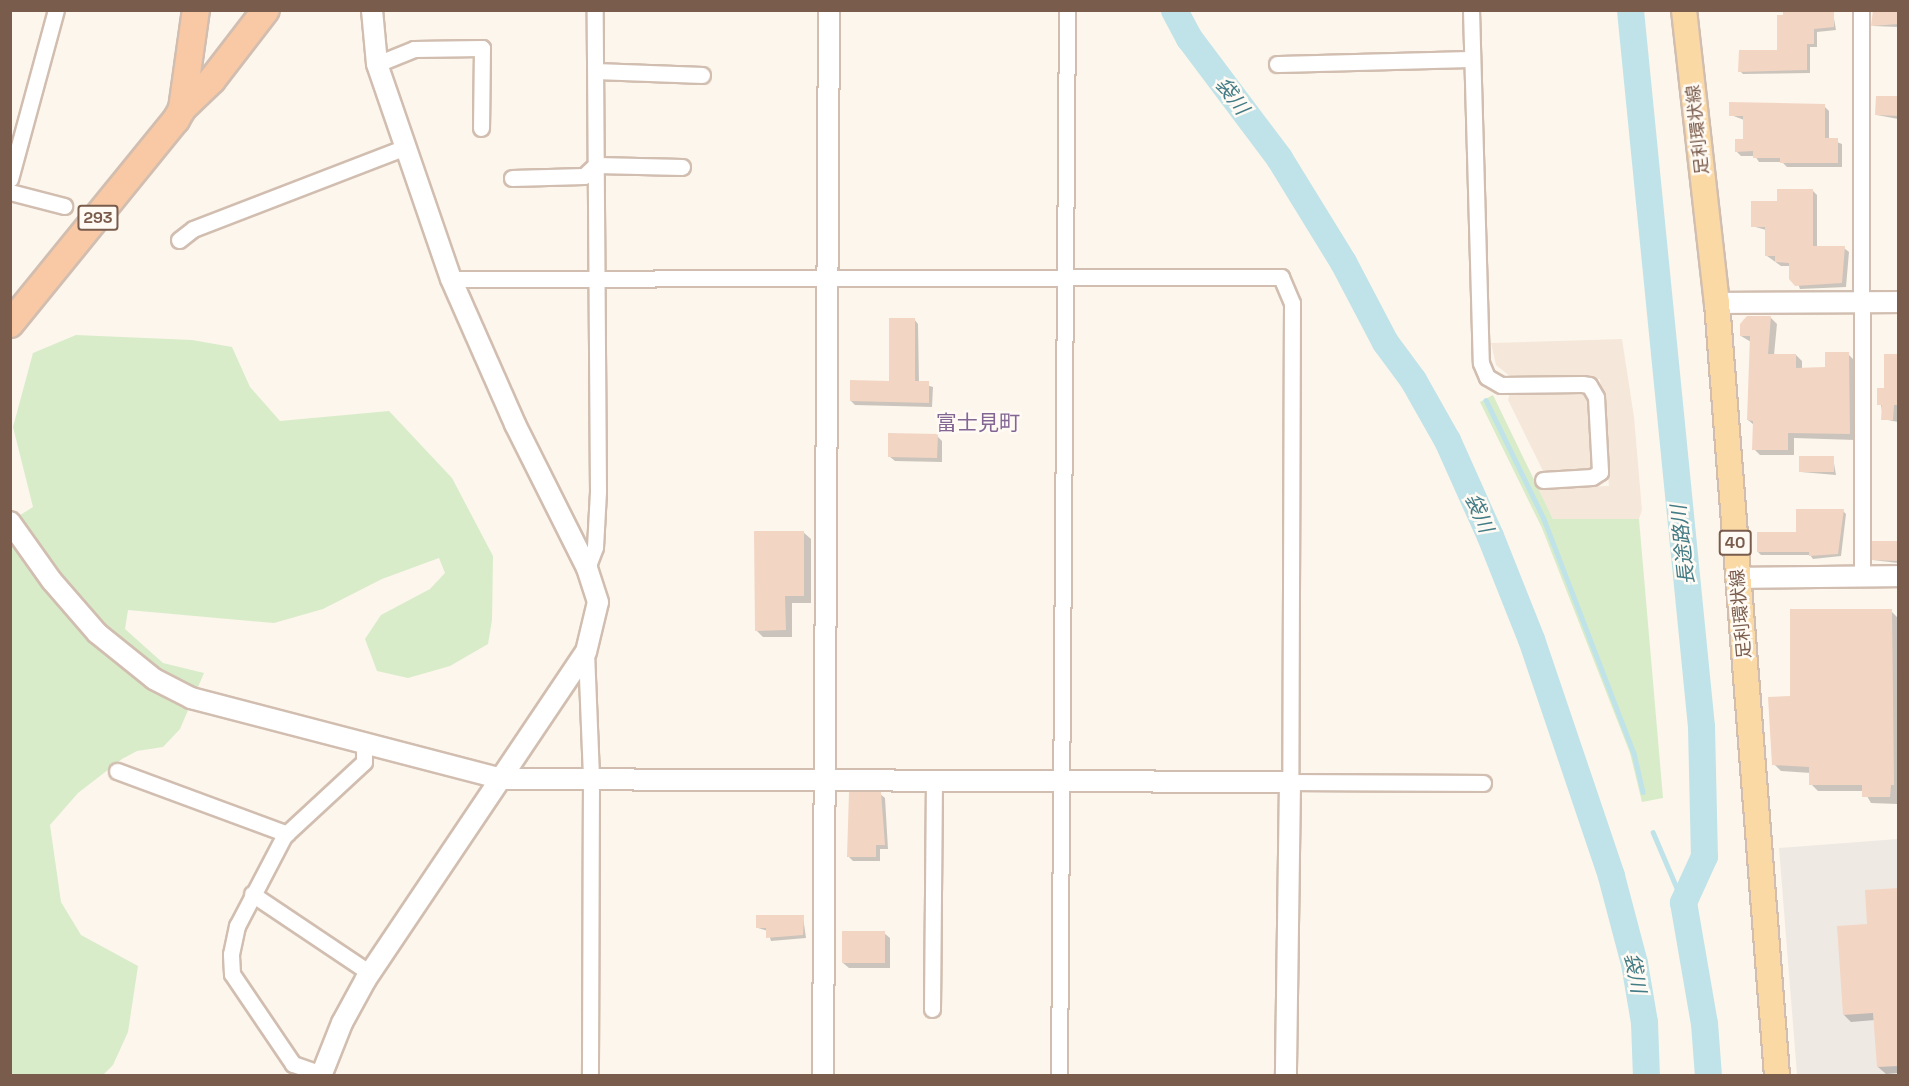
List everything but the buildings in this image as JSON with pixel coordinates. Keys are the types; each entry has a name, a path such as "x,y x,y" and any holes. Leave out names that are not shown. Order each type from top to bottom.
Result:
{"highway":[{"path":"182,109 196,10"},
{"name":"293","path":"10,324 163,139 182,109 212,80 266,10"}],"main road":[{"name":"足利環状線","path":"1684,10 1717,303 1777,1076"}],"street":[{"path":"10,179 56,10"},
{"path":"372,10 377,64 451,279 515,424 587,568 598,602 586,652 591,778 590,1076"},
{"path":"587,568 595,547 598,491 595,10"},
{"path":"823,1076 829,10"},
{"path":"1059,1076 1062,278 1066,10"},
{"path":"1471,10 1481,363 1487,377 1501,385 1582,384 1589,385 1596,397 1600,472 1592,477 1543,480"},
{"path":"1861,10 1862,576"},
{"path":"377,64 414,49 482,48 481,128"},
{"path":"1277,64 1472,59"},
{"path":"596,71 702,75"},
{"path":"179,240 193,229 405,147"},
{"path":"512,178 584,177 596,165 682,167"},
{"path":"10,192 64,206"},
{"path":"451,279 1281,277 1292,303 1286,1076"},
{"path":"1717,303 1899,302"},
{"path":"10,522 52,581 97,633 154,680 191,698 502,779 1061,779 1483,783"},
{"path":"1738,578 1899,576"},
{"path":"364,743 364,762 287,834 252,894 237,926 231,954 232,974 293,1064 322,1075 342,1023 370,973 586,652"},
{"path":"117,771 287,834"},
{"path":"932,1009 934,780"},
{"path":"252,894 370,973"}],"shaded area":[{"path":"1622,339 1634,417 1642,510 1639,519 1553,519 1538,488 1609,486 1600,379 1511,377 1496,365 1491,343"},
{"path":"1579,391 1588,399 1595,464 1588,472 1544,473 1508,400 1510,393"},
{"path":"1898,839 1898,1075 1797,1075 1779,848"}],"green space":[{"path":"76,335 192,340 232,347 250,387 280,421 389,411 452,478 493,556 492,620 488,644 450,666 408,678 377,671 365,639 381,615 430,589 445,573 439,558 382,579 323,609 274,623 128,610 125,629 163,663 204,673 180,729 163,747 137,751 122,759 78,793 50,825 61,902 81,935 138,966 128,1032 113,1065 103,1075 11,1075 10,516 17,517 33,507 13,427 33,353"},
{"path":"1493,395 1553,519 1639,519 1663,798 1642,802 1630,753 1542,528 1480,402"}],"waterway":[{"name":"袋川","path":"1174,10 1189,38 1279,158 1343,262 1385,342 1413,380 1447,440 1490,536 1531,639 1611,876 1634,963 1644,1022 1646,1076"},
{"name":"長途路川","path":"1630,10 1701,726 1704,856 1683,902 1704,1023 1708,1076"},
{"path":"1486,400 1544,519 1634,753 1643,792"},
{"path":"1653,832 1683,902"}],"district":[{"name":"富士見町","path":"978,423"}]}
